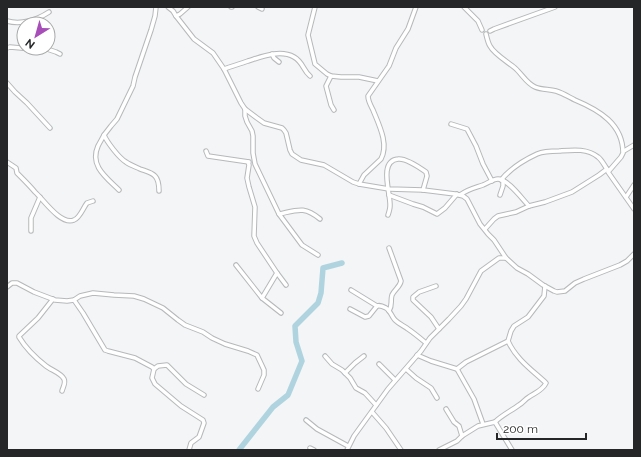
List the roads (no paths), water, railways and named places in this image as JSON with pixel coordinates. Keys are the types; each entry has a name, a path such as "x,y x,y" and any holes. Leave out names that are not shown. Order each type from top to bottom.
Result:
{"street":[{"path":"119,190 99,170 96,163 97,147 104,135 117,119 133,86 151,30 156,7"},
{"path":"168,7 173,11 194,39 213,53 224,69 245,108 256,118 284,130 290,150 298,159 324,165 359,184 388,189 423,190 458,194 467,199 476,218 506,258 517,268 557,292 565,291 579,282 620,265 634,254"},
{"path":"176,16 188,7"},
{"path":"315,7 309,33 315,63 330,76 359,77 378,81"},
{"path":"359,184 364,175 381,159 384,146 368,97 389,66 396,48 408,29 416,7"},
{"path":"464,7 478,21 482,30"},
{"path":"490,31 555,7"},
{"path":"7,21 24,22 40,18 49,12"},
{"path":"486,34 490,46 516,69 530,84 543,90 561,93 589,106 608,119 616,128 620,136 624,151"},
{"path":"7,48 44,48 60,54"},
{"path":"224,69 257,57 272,54 286,54 300,61 310,76"},
{"path":"272,54 279,62"},
{"path":"330,76 327,83 327,88 334,110"},
{"path":"7,83 50,128"},
{"path":"245,108 245,116 253,136 254,162 279,214 302,246 318,255"},
{"path":"451,124 465,128 468,131 492,181"},
{"path":"104,135 125,162 153,174 157,178 159,191"},
{"path":"485,229 498,216 516,212 529,206 572,192 608,170 621,157 624,151 634,145"},
{"path":"500,195 502,180 515,167 536,154 552,151 576,150 589,153 599,158 634,208"},
{"path":"206,151 208,156 254,162"},
{"path":"388,215 390,206 387,175 388,165 392,161 400,159 405,160 426,172 427,176 423,190"},
{"path":"7,162 16,168 20,176 47,206 56,214 68,221 76,220 87,203 93,201"},
{"path":"248,162 247,178 255,207 255,240 286,286"},
{"path":"389,195 423,207 437,214 458,194 470,188 497,179 502,180 512,187 529,206"},
{"path":"626,197 634,185"},
{"path":"31,231 31,218 40,197"},
{"path":"279,214 304,210 320,219"},
{"path":"389,248 401,281 400,286 393,293 391,298 392,305 389,311"},
{"path":"306,420 347,448 354,436 395,380 406,369 426,343 461,306 482,271 499,258 506,258"},
{"path":"236,265 262,298 281,313"},
{"path":"262,298 277,273"},
{"path":"7,287 12,283 17,283 34,292 53,299 67,301 93,293 134,296 155,303 185,325 203,332 225,344 257,355 264,370 264,375 258,389"},
{"path":"436,286 419,292 413,297 413,300 439,329"},
{"path":"439,450 457,441 478,426 495,422 500,417 546,386 546,383 527,367 511,348 508,341 514,326 528,317 544,296 545,286"},
{"path":"351,290 377,306 388,309 396,321 426,343"},
{"path":"53,299 38,318 19,337 37,358 64,378 65,384 62,391"},
{"path":"74,300 105,350 135,358 154,369"},
{"path":"350,309 366,317 369,316 377,306"},
{"path":"457,369 470,360 508,341"},
{"path":"417,355 457,369 474,399 484,424"},
{"path":"325,356 332,364 342,370 353,382 356,388 365,393 376,405"},
{"path":"345,373 364,356"},
{"path":"379,364 395,380"},
{"path":"189,450 191,443 198,439 204,421 181,406 155,384 152,378 154,369 158,366 167,365 186,384 204,395"},
{"path":"406,369 431,388 437,398"},
{"path":"446,409 458,426 462,436"},
{"path":"372,412 386,428 401,450"},
{"path":"495,422 512,450"}],"waterway":[{"path":"239,450 273,407 288,395 302,361 296,342 295,326 318,303 321,293 323,268 342,263"}]}
